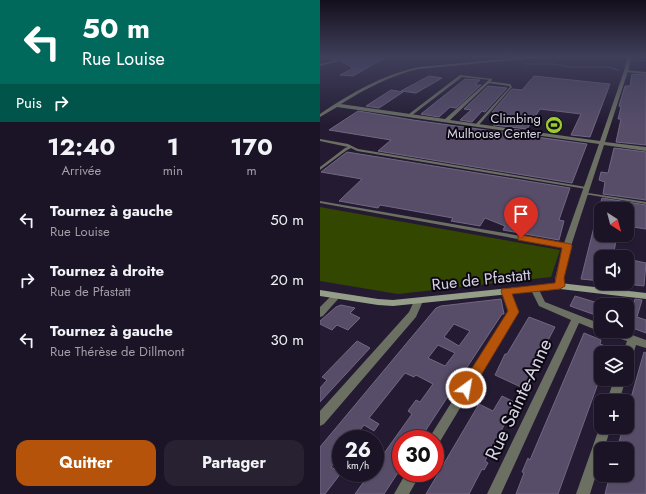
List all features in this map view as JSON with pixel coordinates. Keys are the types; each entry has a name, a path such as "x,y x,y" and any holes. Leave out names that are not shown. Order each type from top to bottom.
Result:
{"street":[{"path":"320,116 336,105 385,80"},
{"path":"560,286 559,278 567,246 623,80"},
{"path":"447,120 490,81"},
{"path":"336,105 646,149"},
{"name":"Rue de Pfastatt","path":"320,293 378,302 418,301 560,286 646,296"},
{"path":"534,288 542,304 594,325"},
{"path":"441,430 513,312 506,291"},
{"path":"320,313 336,296"},
{"path":"320,420 413,314 418,301"},
{"name":"Rue Sainte-Anne","path":"494,494 576,319"},
{"path":"630,338 646,344"},
{"path":"631,346 633,339"},
{"path":"584,494 603,434"},
{"path":"401,494 408,482"}],"lane":[{"path":"410,115 456,80"},
{"path":"477,125 511,87 510,85 485,80"},
{"path":"320,140 646,203"},
{"path":"320,170 346,149 351,147"},
{"path":"320,202 567,246"}],"green space":[{"path":"320,207 560,250 551,277 398,294 320,281"}],"building":[{"path":"421,80 438,80 416,93 401,91"},
{"path":"464,80 480,80 475,85 481,85 456,108 450,107 439,117 421,114"},
{"path":"531,80 573,80 610,84 590,137 571,135 581,114 540,109 527,129 493,125 502,114 492,112 512,89 522,90"},
{"path":"631,80 646,80 646,145 616,142 621,119 618,119 621,107 619,106 625,86 630,86"},
{"path":"488,86 507,88 485,112 482,111 472,122 460,120 471,110 464,109"},
{"path":"391,90 403,92 379,108 366,106"},
{"path":"358,111 587,144 572,183 378,151 391,140 329,130"},
{"path":"614,148 646,152 646,200 603,194 605,182 599,180 601,172 608,173"},
{"path":"347,152 570,188 559,220 564,221 559,240 503,230 505,226 485,218 480,226 451,221 453,218 380,205 378,208 339,201 362,179 321,172"},
{"path":"602,198 627,202 601,202"},
{"path":"634,203 646,205 646,229 634,227"},
{"path":"594,227 594,242 616,242 614,250 594,250 594,280 581,279"},
{"path":"634,260 646,263 644,286 634,285"},
{"path":"575,296 594,302 594,315 570,306"},
{"path":"501,299 504,314 502,314 426,430 401,430 412,414 408,411 416,400 420,402 433,384 416,375 414,377 405,373 369,418 379,424 375,430 364,425 360,430 334,430 436,308 441,306","holes":["454,324 470,331 459,346 444,337","438,345 455,353 445,366 428,358"]},
{"path":"635,299 642,300 637,317 646,320 646,333 634,329"},
{"path":"341,305 355,308 350,313 360,318 348,330 337,325 332,330 320,324 320,321 336,307"},
{"path":"529,317 555,327 523,388 495,375 505,354 507,354"},
{"path":"584,333 601,340 600,344 605,346 594,346 594,386 597,386 558,494 516,494 524,473 522,472 528,458 530,460"},
{"path":"357,341 370,348 320,402 320,388 327,380 322,377"},
{"path":"644,352 646,353 646,494 605,494 608,482 634,482 634,442 619,442 621,434 634,434 634,394 632,394"},
{"path":"502,396 516,403 485,461 488,463 484,470 482,469 469,494 426,494 433,482 444,482 444,463 479,404 493,411"},
{"path":"332,433 331,467 332,482 334,482 325,494 320,494 320,447"},
{"path":"392,442 392,482 384,494 355,494 364,482 384,482 384,453"}],"place":[{"name":"Climbing Mulhouse Center","path":"554,125"}],"route":[{"path":"466,388 513,312 506,291 560,286 559,278 567,246 521,238"}]}
